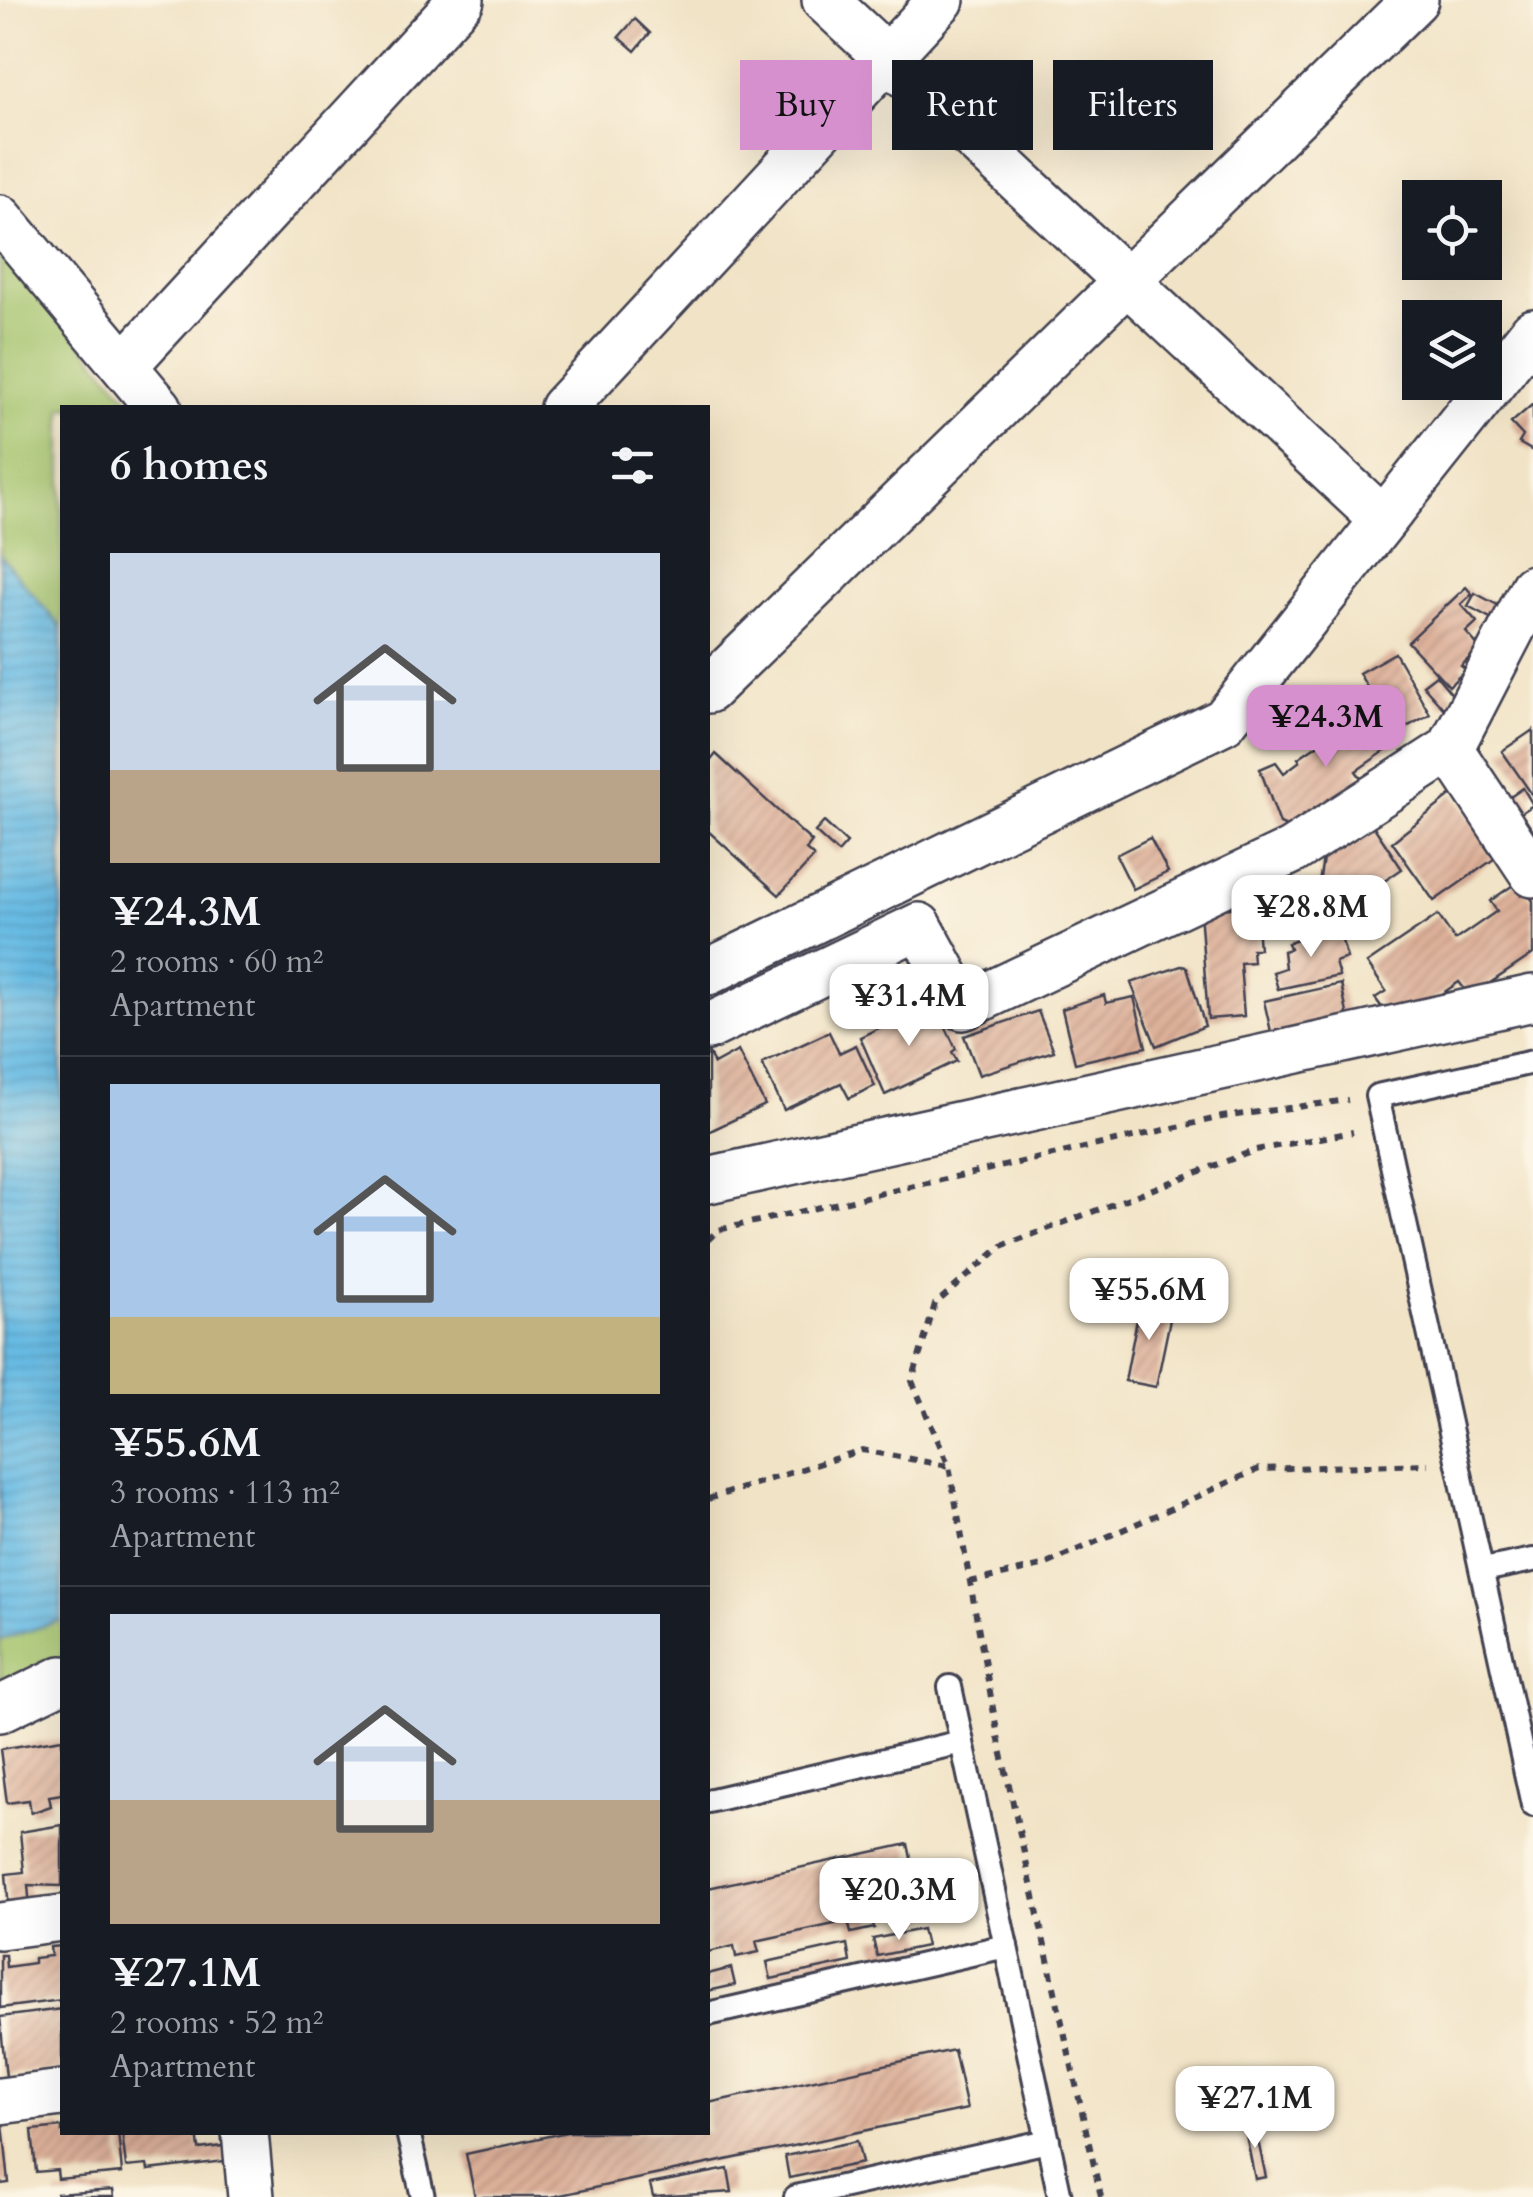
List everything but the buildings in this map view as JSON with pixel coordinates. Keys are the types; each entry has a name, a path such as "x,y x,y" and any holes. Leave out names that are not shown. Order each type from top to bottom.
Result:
{"street":[{"path":"124,365 461,0"},
{"path":"825,0 1381,518"},
{"path":"567,405 941,0"},
{"path":"710,688 1415,0"},
{"path":"0,218 157,405"},
{"path":"710,971 1224,721 1381,518 1533,332"},
{"path":"710,1026 919,926 963,1007 1292,850 1450,749 1533,588"},
{"path":"1450,749 1533,874"},
{"path":"710,1180 1533,998"},
{"path":"0,1709 60,1680"},
{"path":"0,1926 60,1918"},
{"path":"0,2101 60,2094"},
{"path":"245,2135 251,2197"}],"lane":[{"path":"1533,1062 1377,1096 1533,1805"},
{"path":"1484,1570 1533,1560"},
{"path":"950,1688 1060,2197"},
{"path":"710,1801 962,1742"},
{"path":"710,2014 1006,1946"},
{"path":"409,2135 422,2197"},
{"path":"796,2197 1048,2141"}],"path":[{"path":"710,1238 718,1230 1222,1118 1377,1096"},
{"path":"1100,2197 998,1736 950,1466 912,1381 935,1304 1002,1246 1256,1150 1384,1126"},
{"path":"710,1498 862,1450 950,1466"},
{"path":"970,1582 1042,1566 1259,1469 1460,1463"}],"green space":[{"path":"0,248 134,405 60,405 60,1668 0,1697"}],"water":[{"path":"0,555 60,627 60,1621 0,1640"}]}
